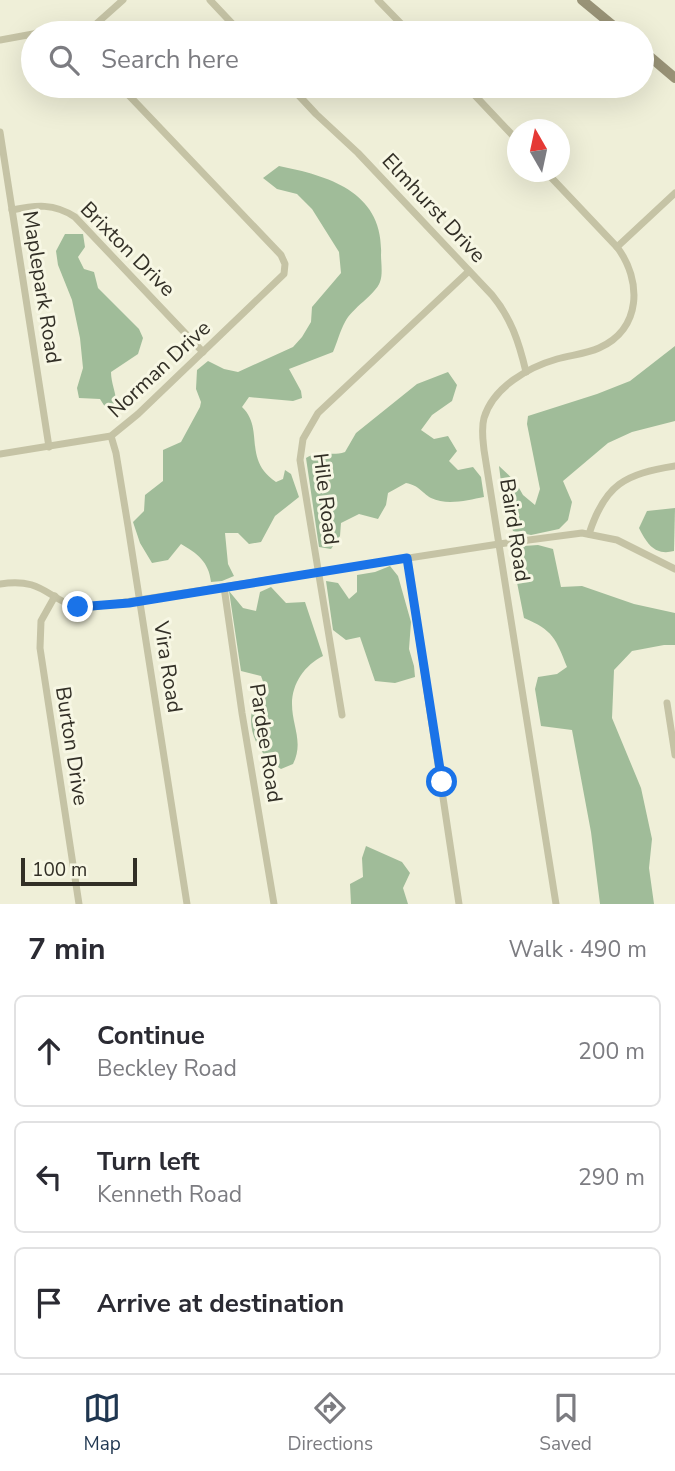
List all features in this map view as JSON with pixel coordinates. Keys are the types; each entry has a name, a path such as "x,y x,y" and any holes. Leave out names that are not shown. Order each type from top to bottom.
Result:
{"main road":[{"path":"582,0 607,21"},
{"path":"654,60 675,78"}],"street":[{"path":"99,21 123,0"},
{"path":"210,0 230,21"},
{"path":"378,0 398,21"},
{"path":"0,40 21,36"},
{"name":"Norman Drive","path":"0,454 111,436 283,278 284,260 131,98"},
{"name":"Elmhurst Drive","path":"301,98 358,153 492,295 505,313 518,340 526,372"},
{"path":"477,98 507,130"},
{"name":"Maplepark Road","path":"0,132 49,447"},
{"name":"Baird Road","path":"555,182 617,247 627,261 635,285 632,309 619,333 597,349 559,358 526,372 497,396 485,415 483,424 484,450 556,904"},
{"path":"617,247 675,193"},
{"name":"Brixton Drive","path":"12,210 48,205 75,217 203,352"},
{"name":"Hile Road","path":"342,715 300,460 303,439 318,413 469,271"},
{"name":"Vira Road","path":"111,436 116,453 187,904"},
{"path":"589,534 599,505 613,487 637,473 675,466"},
{"path":"0,584 32,583 71,605 87,608 499,544 589,534 617,540 675,569"},
{"path":"407,558 459,904"},
{"name":"Pardee Road","path":"224,587 274,904"},
{"name":"Burton Drive","path":"55,596 41,621 39,638 79,904"},
{"path":"667,703 675,755"}],"green space":[{"path":"279,166 334,182 363,202 380,233 381,279 373,292 348,317 333,352 289,369 302,398 293,401 249,397 242,407 252,425 260,464 276,482 283,479 285,470 291,474 299,497 275,516 261,542 249,544 238,533 225,533 228,564 234,576 211,582 208,569 201,559 181,544 168,560 152,563 140,543 133,522 144,511 145,495 163,481 163,450 181,442 200,407 196,389 197,370 208,361 238,372 293,347 311,322 312,307 341,273 339,252 312,209 297,194 277,189 263,178"},
{"path":"65,234 83,234 85,247 78,257 84,269 94,272 98,288 139,329 143,338 138,354 111,372 115,411 107,410 100,399 79,398 77,388 83,368 80,338 72,300 58,265 56,251"},
{"path":"675,346 675,421 632,432 608,443 563,481 572,502 568,520 559,529 531,535 513,531 504,506 499,466 535,505 540,489 527,424 528,416 630,381"},
{"path":"448,372 457,385 452,401 432,415 421,430 434,439 448,436 457,451 449,461 458,470 473,467 481,477 484,497 444,502 431,498 417,487 406,483 388,493 386,505 378,519 359,514 341,523 340,536 331,549 319,547 306,458 316,454 345,452 356,433 417,384"},
{"path":"675,508 674,551 662,552 649,544 639,528 647,511"},
{"path":"538,545 553,549 561,587 582,586 634,604 675,613 675,645 632,651 614,670 612,718 641,788 652,839 649,868 654,904 600,904 591,832 572,730 541,726 535,689 538,677 557,674 567,667 552,636 524,618 510,547"},
{"path":"390,566 398,576 411,622 409,649 415,677 395,683 375,681 360,637 346,640 333,630 326,581 338,583 349,599 357,592 357,575"},
{"path":"271,587 286,603 305,602 323,656 305,670 294,689 292,712 298,741 296,756 293,764 281,769 262,752 254,737 252,711 265,687 261,676 241,671 229,591 243,608 256,611 260,592"},
{"path":"366,846 402,862 410,873 403,888 408,904 351,904 350,884 363,877 362,858"}],"route":[{"path":"78,607 129,603 139,599 407,558 442,782"}]}
